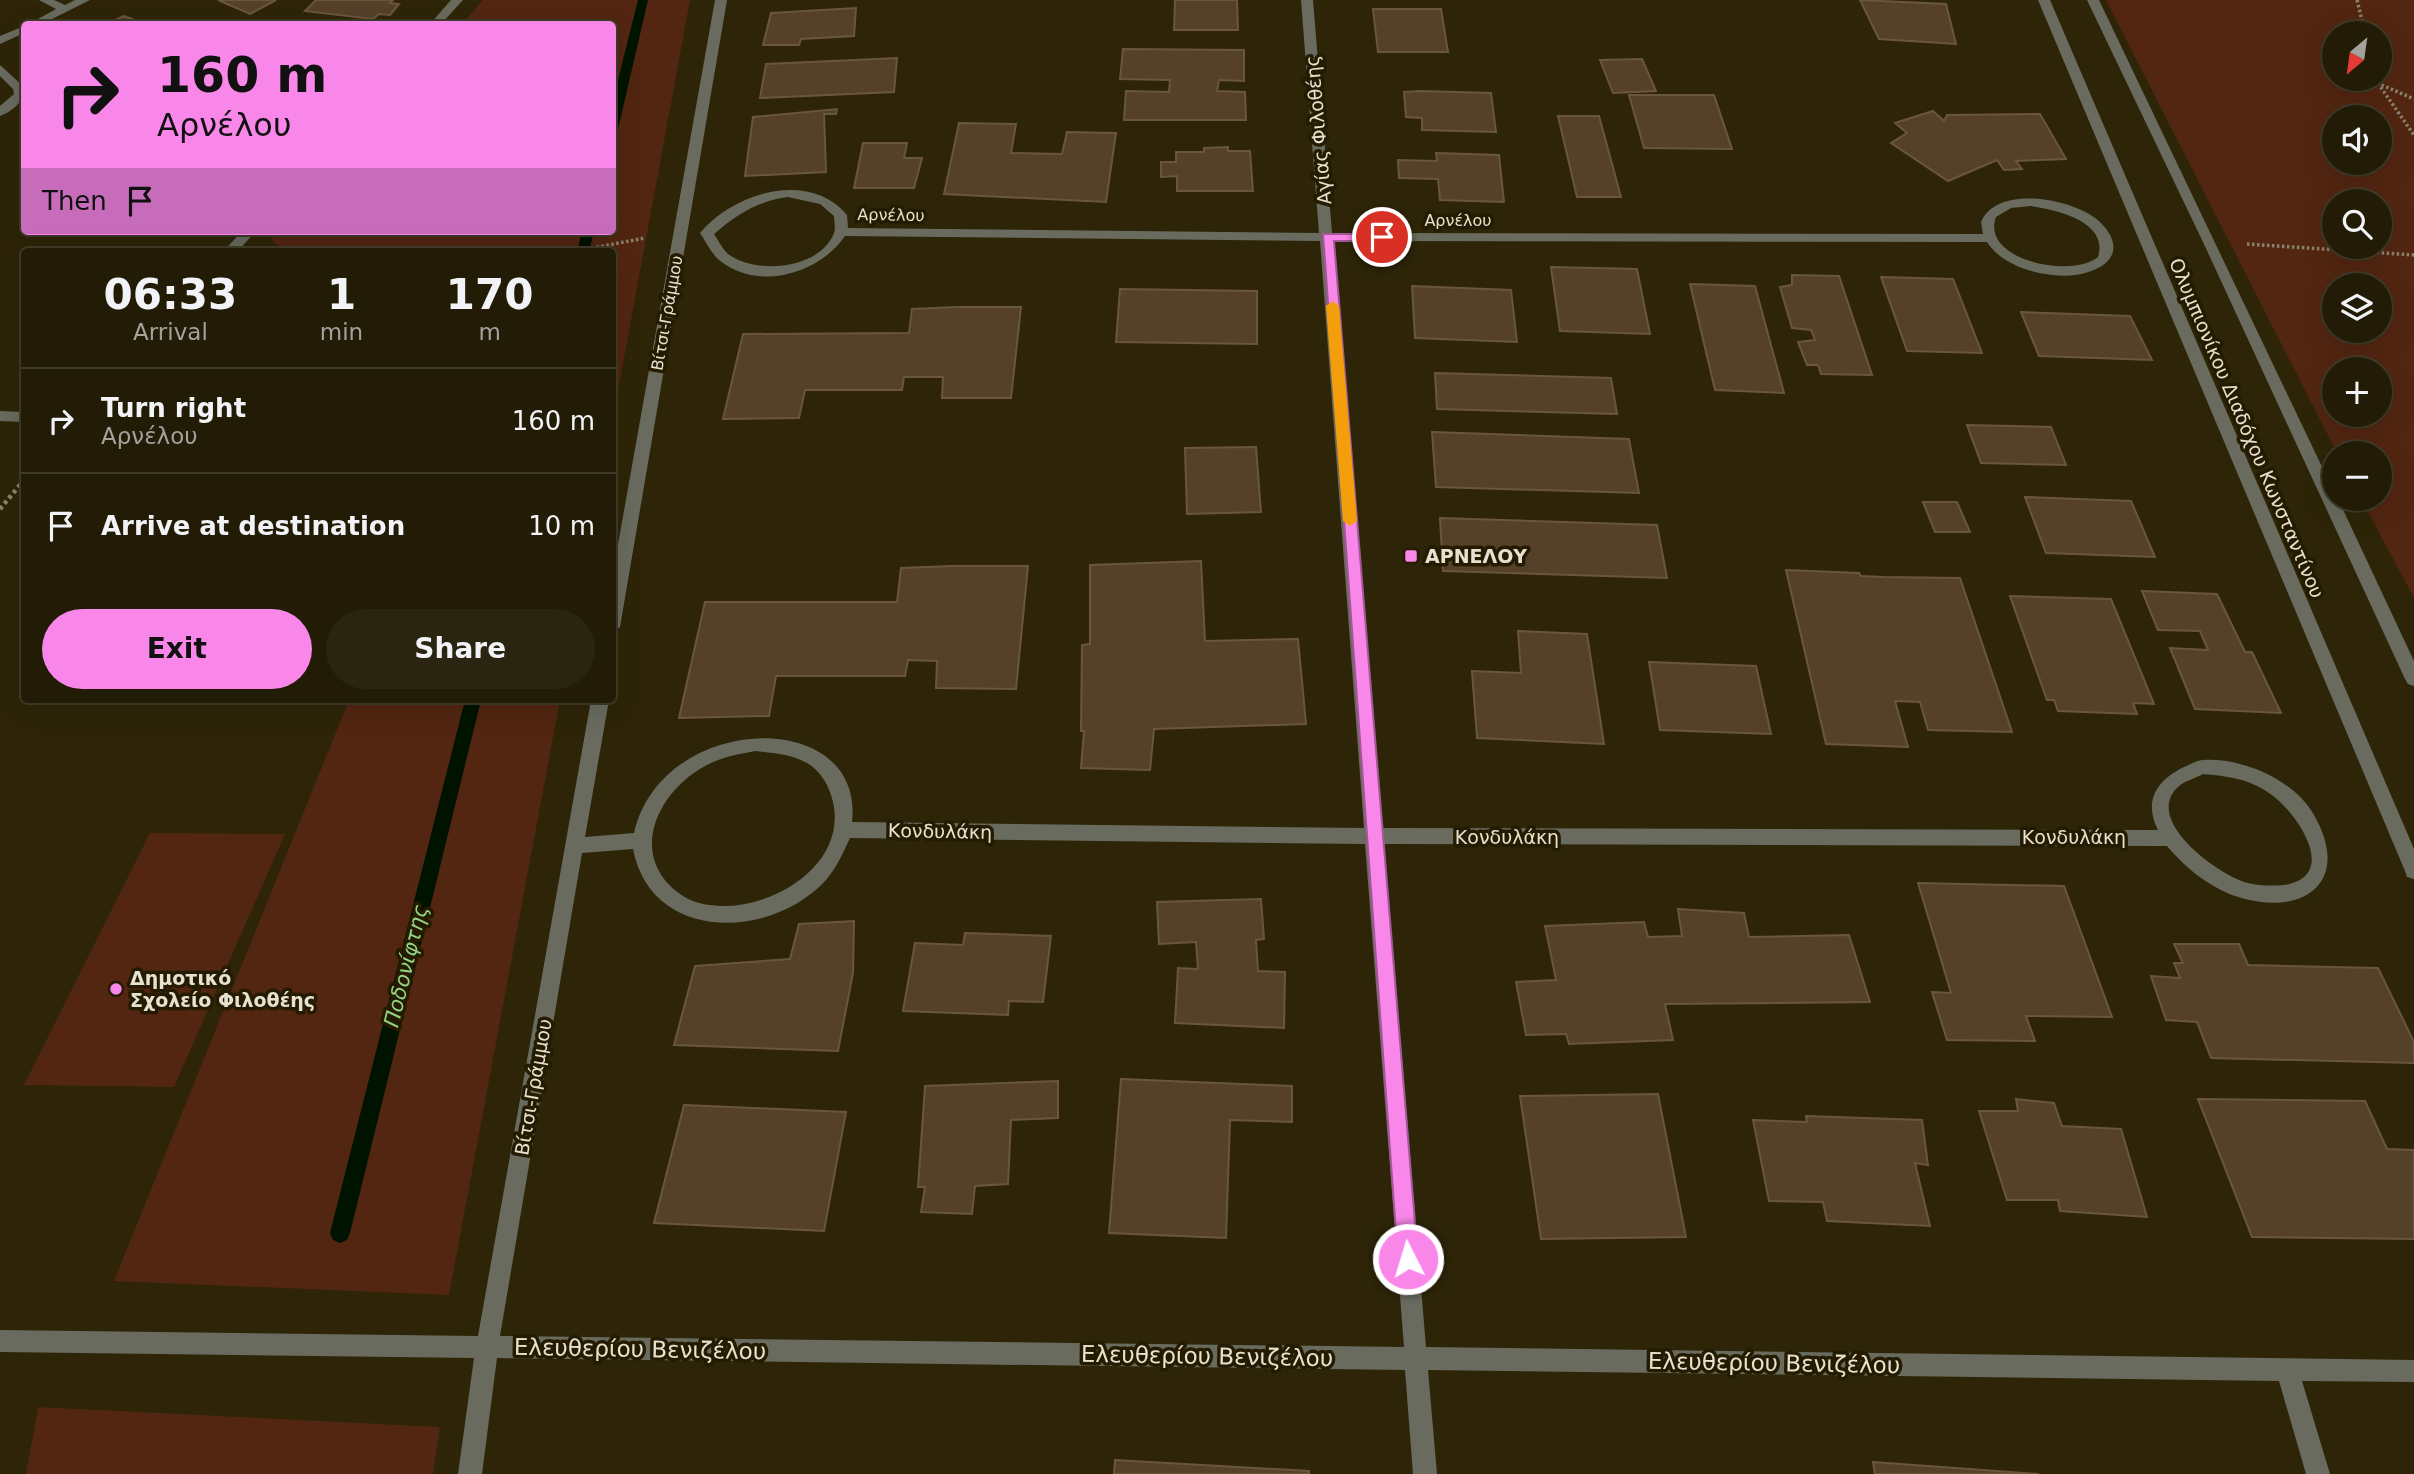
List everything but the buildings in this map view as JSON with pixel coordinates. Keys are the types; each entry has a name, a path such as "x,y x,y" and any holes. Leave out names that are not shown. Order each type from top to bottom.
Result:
{"street":[{"path":"45,0 65,9"},
{"path":"40,21 85,0"},
{"path":"438,21 457,0"},
{"name":"Βίτσι-Γράμμου","path":"616,604 721,0"},
{"name":"Αγίας Φιλοθέης","path":"1307,0 1424,1474"},
{"name":"Ολυμπιονίκου Διαδόχου Κωνσταντίνου","path":"2044,0 2414,871"},
{"name":"Ολυμπιονίκου Διαδόχου Κωνσταντίνου","path":"2093,0 2210,242 2414,679"},
{"path":"0,41 21,30"},
{"path":"0,69 19,88 20,94 15,102 0,112"},
{"path":"681,232 707,233 733,209 749,201 788,193 823,200 836,209 842,219 842,232 835,245 821,257 802,266 768,271 738,266 723,258 707,233"},
{"path":"2031,202 2051,204 2069,210 2093,225 2106,242 2106,253 2101,262 2089,269 2053,272 2015,260 1990,238 1987,226 1990,216 1999,208 2031,202"},
{"name":"Αρνέλου","path":"842,232 1327,237 1990,238"},
{"path":"234,248 245,235"},
{"path":"0,416 21,417"},
{"name":"Βίτσι-Γράμμου","path":"470,1474 487,1347 599,703"},
{"path":"756,744 787,747 815,758 834,777 845,802 844,830 833,857 811,883 782,903 749,914 714,915 683,907 659,890 644,867 642,840 649,810 667,785 693,764 723,750 756,744"},
{"path":"2202,767 2227,768 2251,775 2276,787 2296,803 2312,823 2320,843 2321,864 2312,881 2293,891 2259,893 2240,890 2212,877 2188,859 2170,838 2162,817 2162,799 2168,783 2183,772 2202,767"},
{"name":"Κονδυλάκη","path":"844,830 1374,836 2170,838"},
{"path":"575,846 642,840"},
{"name":"Ελευθερίου Βενιζέλου","path":"0,1341 2414,1371"},
{"path":"2287,1370 2318,1474"}],"path":[{"path":"2357,0 2362,21"},
{"path":"2392,89 2414,99"},
{"path":"2383,91 2414,135"},
{"path":"2210,242 2414,255"},
{"path":"593,248 608,245"},
{"path":"0,509 21,484"}],"shaded area":[{"path":"483,0 690,0 616,402 616,248 282,248 271,240 275,235 616,235 616,21 465,21"},
{"path":"2106,0 2414,0 2414,598 2367,511 2392,511 2392,441 2331,441 2324,427 2392,427 2392,357 2322,357 2322,424"},
{"path":"348,703 559,703 449,1295 114,1281"},
{"path":"150,833 285,834 174,1087 24,1085"},
{"path":"38,1407 440,1427 433,1474 26,1474"}],"waterway":[{"name":"Ποδονίφτης","path":"616,112 643,0"},
{"name":"Ποδονίφτης","path":"584,248 587,235"},
{"name":"Ποδονίφτης","path":"340,1233 472,703"}],"slow traffic":[{"path":"1333,306 1350,521"}],"place":[{"name":"ΑΡΝΕΛΟΥ","path":"1411,556"},
{"name":"Δημοτικό Σχολείο Φιλοθέης","path":"116,989"}],"route":[{"path":"1382,237 1327,237 1408,1259"}]}
